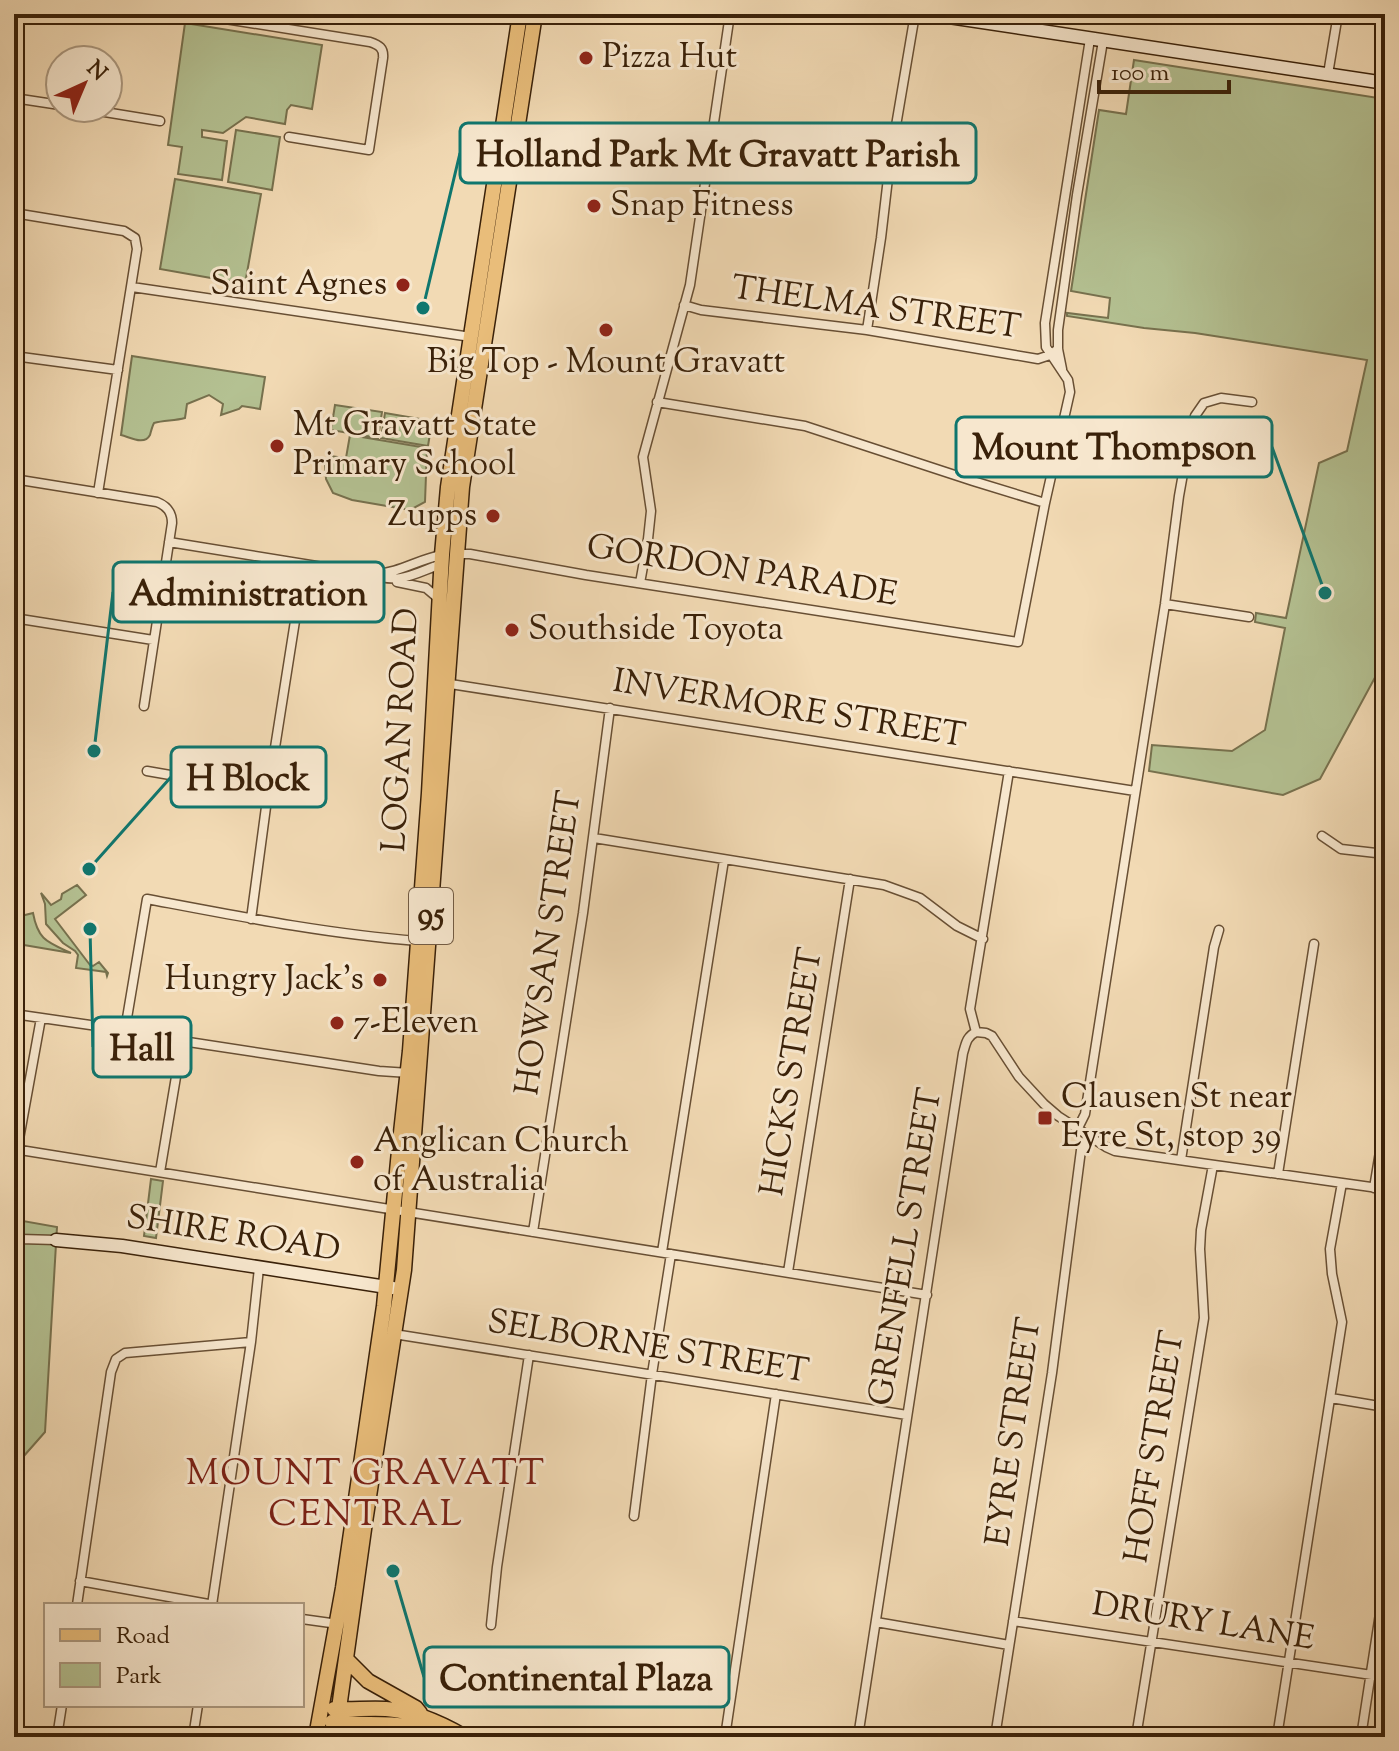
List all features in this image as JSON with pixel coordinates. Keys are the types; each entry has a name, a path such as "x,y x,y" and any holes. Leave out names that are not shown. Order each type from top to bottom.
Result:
{"main road":[{"name":"LOGAN ROAD","path":"316,1737 344,1625 394,1288 414,1073 441,682 450,472 520,14"},
{"name":"LOGAN ROAD","path":"414,1073 418,941 441,682 439,600 466,465 535,14"},
{"path":"929,14 1014,21 1096,40 1385,83"},
{"name":"SHIRE ROAD","path":"56,1240 122,1246 394,1288"},
{"name":"LOGAN ROAD","path":"338,1723 346,1659 344,1625"},
{"path":"346,1659 368,1681 416,1708 422,1716"},
{"path":"338,1723 388,1709 422,1716 465,1737"},
{"path":"320,1714 338,1723 406,1725 443,1737"},
{"path":"350,1737 370,1724"}],"street":[{"path":"194,14 370,42 384,52 369,150 289,137"},
{"path":"640,583 651,511 643,457 690,285 730,14"},
{"path":"867,330 890,161 915,14"},
{"path":"1328,74 1338,14"},
{"path":"657,402 805,426 1045,503 1070,392 1068,380 1046,347 1045,323 1096,40"},
{"path":"1062,370 1058,330 1096,40"},
{"path":"14,98 44,103"},
{"path":"124,115 160,121"},
{"path":"14,213 124,231 135,238 137,249 132,287 98,493"},
{"path":"132,287 471,337"},
{"name":"THELMA STREET","path":"684,305 701,310 867,330 1029,358 1038,359 1058,349"},
{"path":"14,356 118,370"},
{"path":"1078,1128 1085,1114 1191,429 1204,403 1221,398 1252,402"},
{"path":"14,479 157,502 168,509 172,521 144,706"},
{"name":"GORDON PARADE","path":"447,557 483,556 1018,642 1045,503"},
{"path":"169,542 422,586 439,600"},
{"path":"366,574 394,571 424,559 447,557"},
{"path":"385,579 403,579 447,557"},
{"path":"251,919 304,564"},
{"path":"1165,604 1249,617"},
{"path":"14,618 153,640"},
{"name":"INVERMORE STREET","path":"441,682 1135,791"},
{"name":"HOWSAN STREET","path":"533,1232 594,838 610,708"},
{"path":"147,771 268,792"},
{"name":"GRENFELL STREET","path":"858,1737 963,1053 967,1039 976,1032 970,1009 1009,771"},
{"path":"1322,836 1341,849 1385,854"},
{"path":"594,838 884,885 920,898 957,926 983,939"},
{"path":"634,1516 666,1253 724,860"},
{"name":"HICKS STREET","path":"788,1272 850,879"},
{"path":"125,1030 147,899 251,919 418,941"},
{"path":"1181,1160 1219,930"},
{"path":"1278,1174 1314,944"},
{"path":"14,1014 379,1071 414,1073"},
{"path":"41,1018 16,1149 927,1295"},
{"path":"976,1032 992,1036 1019,1077 1058,1116 1115,1151 1385,1189"},
{"path":"160,1172 182,1041"},
{"path":"1374,1188 1385,1122"},
{"name":"EYRE STREET","path":"995,1737 1052,1373 1081,1150 1090,1136"},
{"name":"HOFF STREET","path":"1136,1737 1204,1318 1201,1230 1213,1165"},
{"path":"1277,1737 1342,1322 1330,1249 1342,1183"},
{"path":"14,1243 20,1239 56,1240"},
{"path":"212,1603 259,1268"},
{"name":"SELBORNE STREET","path":"388,1333 907,1415"},
{"path":"77,1603 111,1372 116,1359 125,1353 251,1342"},
{"path":"491,1625 529,1355"},
{"path":"725,1737 776,1394"},
{"path":"1331,1398 1385,1407"},
{"path":"80,1581 201,1603"},
{"path":"1361,1737 1385,1581"},
{"path":"304,1619 344,1625"},
{"name":"DRURY LANE","path":"1013,1621 1385,1677"},
{"path":"876,1622 1009,1645"},
{"path":"57,1737 62,1707"},
{"path":"193,1737 198,1707"}],"green space":[{"path":"185,23 322,45 312,109 291,105 285,124 246,117 223,133 202,130 202,137 227,141 222,180 178,174 182,147 168,145"},
{"path":"1134,60 1385,99 1385,659 1320,779 1283,795 1149,771 1152,745 1232,751 1265,730 1285,628 1255,622 1256,613 1286,618 1319,463 1347,451 1367,360 1067,316 1067,313 1108,318 1110,298 1071,291 1099,110 1126,114"},
{"path":"236,130 280,137 272,190 228,182"},
{"path":"175,179 261,194 245,284 160,269"},
{"path":"132,356 265,377 260,409 242,406 221,415 223,404 209,395 187,404 185,418 154,423 150,435 144,440 121,435"},
{"path":"335,405 382,412 378,438 331,430"},
{"path":"385,413 432,421 428,446 381,438"},
{"path":"350,435 427,448 425,502 410,510 352,500 333,493 326,479 325,462 330,456 346,458"},
{"path":"14,883 21,916 33,913 41,935 71,953 14,942"},
{"path":"77,885 86,895 55,919 90,965 99,962 108,973 107,976 106,972 76,968 78,955 46,924 41,893 51,905"},
{"path":"14,1155 22,1156 17,1220 57,1227 45,1432 23,1457 19,1556 14,1557"},
{"path":"151,1179 163,1181 156,1238 144,1236"}],"place":[{"name":"Pizza Hut","path":"586,58"},
{"name":"Snap Fitness","path":"594,206"},
{"name":"Saint Agnes","path":"403,285"},
{"name":"Holland Park Mt Gravatt Parish","path":"423,308"},
{"name":"Big Top - Mount Gravatt","path":"606,330"},
{"name":"Mt Gravatt State Primary School","path":"277,446"},
{"name":"Zupps","path":"493,516"},
{"name":"Mount Thompson","path":"1325,593"},
{"name":"Southside Toyota","path":"512,630"},
{"name":"Administration","path":"94,751"},
{"name":"H Block","path":"89,869"},
{"name":"Hall","path":"90,929"},
{"name":"Hungry Jack's","path":"380,980"},
{"name":"7-Eleven","path":"337,1023"},
{"name":"Clausen St near Eyre St, stop 39","path":"1045,1118"},
{"name":"Anglican Church of Australia","path":"357,1162"},
{"name":"Continental Plaza","path":"393,1571"}],"district":[{"name":"MOUNT GRAVATT CENTRAL","path":"366,1496"}]}
